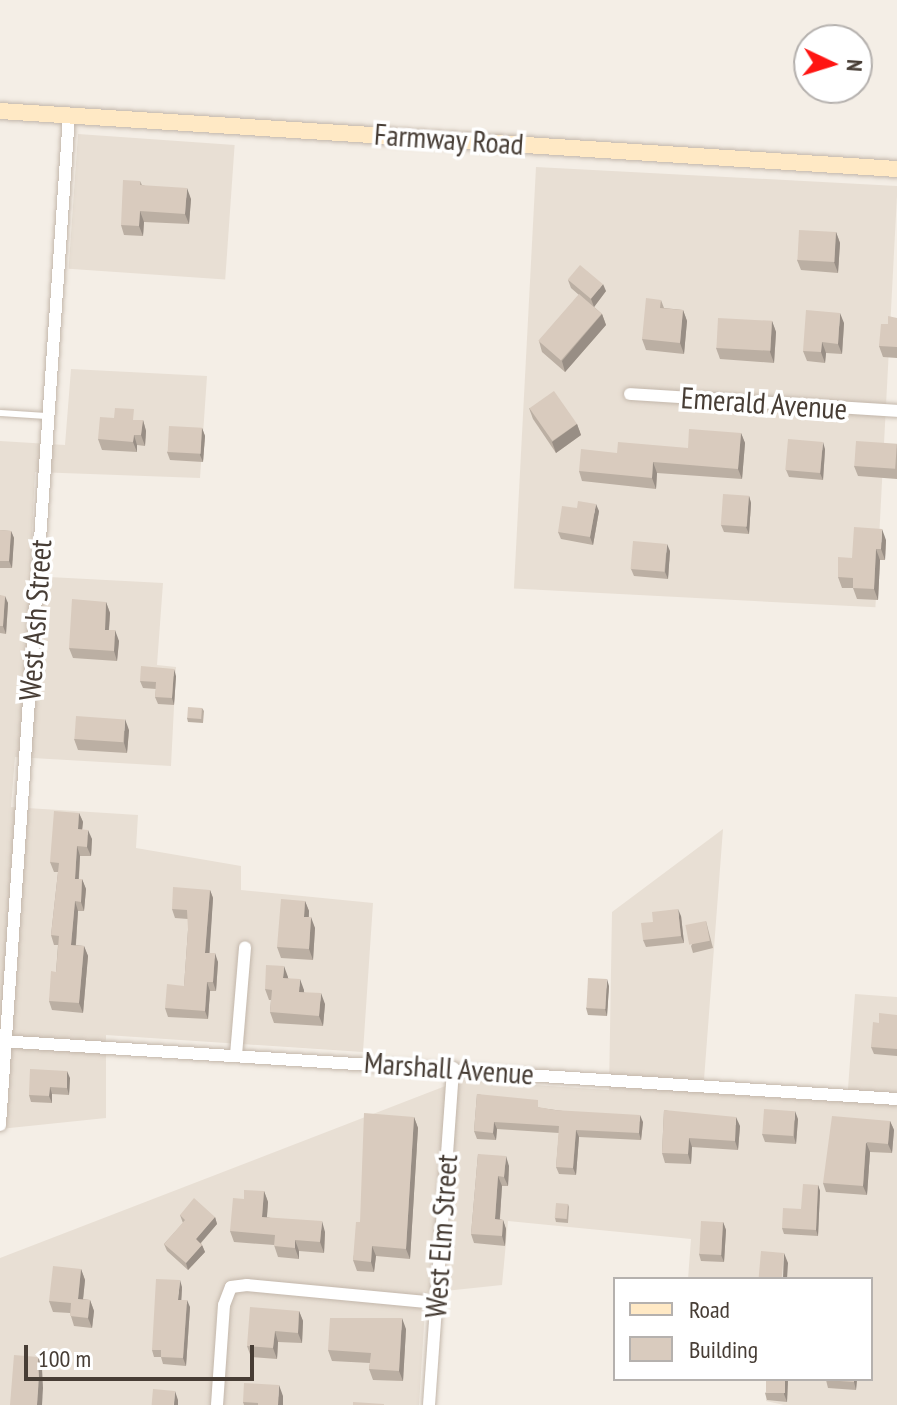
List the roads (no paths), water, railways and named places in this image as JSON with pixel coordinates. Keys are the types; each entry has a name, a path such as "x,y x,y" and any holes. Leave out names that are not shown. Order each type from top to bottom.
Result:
{"main road":[{"name":"Farmway Road","path":"0,111 897,169"}],"street":[{"name":"West Ash Street","path":"0,1125 3,1042 51,416 69,115"},
{"name":"Emerald Avenue","path":"630,394 897,411"},
{"path":"236,1055 245,947"},
{"name":"Marshall Avenue","path":"3,1042 453,1068 897,1099"},
{"name":"West Elm Street","path":"429,1405 453,1068"},
{"path":"217,1405 224,1305 231,1287 247,1285 436,1303"}],"lane":[{"path":"0,413 51,416"}]}
